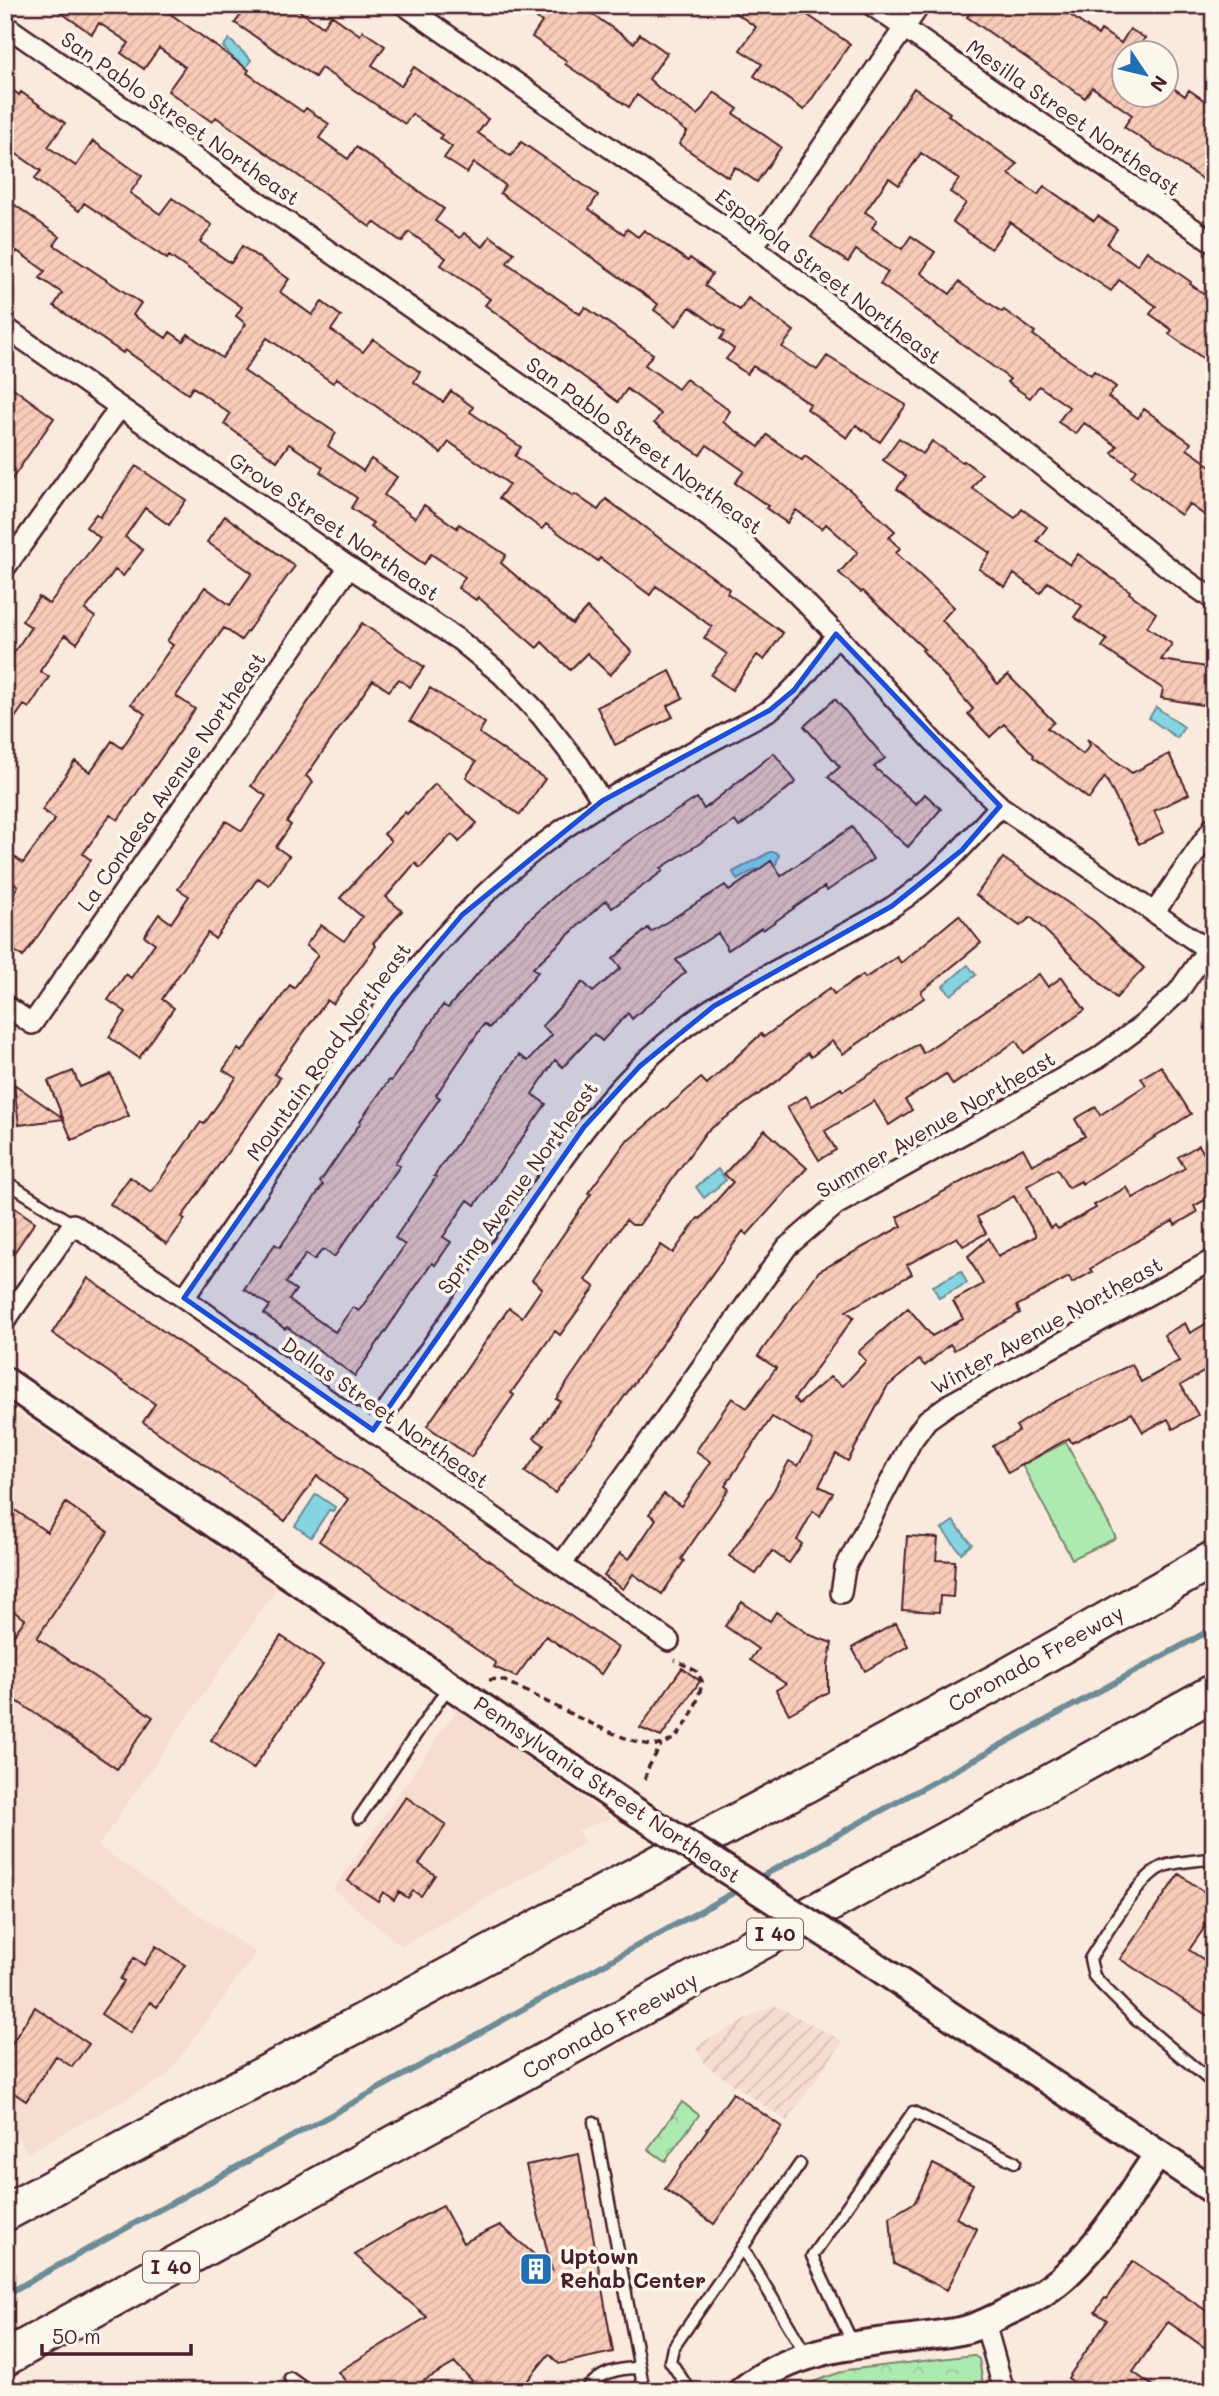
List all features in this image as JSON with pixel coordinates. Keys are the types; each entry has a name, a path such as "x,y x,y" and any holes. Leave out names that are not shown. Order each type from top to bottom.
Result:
{"highway":[{"name":"Coronado Freeway","path":"5,2213 999,1681 1214,1559"},
{"name":"Coronado Freeway","path":"5,2358 1214,1692"}],"street":[{"name":"Española Street Northeast","path":"404,5 753,247 1214,600"},
{"name":"Mesilla Street Northeast","path":"871,5 1214,243"},
{"path":"753,247 920,5"},
{"name":"San Pablo Street Northeast","path":"5,25 690,503 745,545 836,634 940,749 1000,806 1210,952"},
{"name":"Grove Street Northeast","path":"5,327 349,567 459,640 502,675 541,716 579,765 602,801"},
{"path":"5,568 120,407"},
{"name":"La Condesa Avenue Northeast","path":"5,1004 32,1024 349,567"},
{"name":"Mountain Road Northeast","path":"184,1298 344,1065 427,953 462,915 542,845 602,801 770,710 794,690 816,666 836,634"},
{"name":"Spring Avenue Northeast","path":"373,1430 584,1127 640,1066 714,1006 892,906 929,880 962,850 1000,806"},
{"path":"1154,913 1214,827"},
{"name":"Summer Avenue Northeast","path":"561,1565 794,1240 836,1205 1098,1058 1144,1024 1178,992 1210,952"},
{"path":"5,1321 73,1224"},
{"name":"Dallas Street Northeast","path":"73,1224 373,1430 561,1565 671,1650"},
{"name":"Winter Avenue Northeast","path":"841,1593 845,1568 911,1442 927,1420 951,1404 1214,1259"},
{"name":"Pennsylvania Street Northeast","path":"5,1381 630,1808 867,1960 1214,2191"},
{"path":"742,2391 786,2364 830,2348 962,2330 985,2323 1033,2300 1067,2274 1105,2231 1158,2154"},
{"path":"985,2323 1004,2391"}],"lane":[{"path":"5,1181 73,1224"},
{"path":"359,1818 450,1685"},
{"path":"1214,1858 1162,1866 1152,1873 1136,1891 1090,1959 1094,1976 1104,1987 1134,2017 1214,2084"},
{"path":"854,2345 812,2256 913,2112 1015,2162"},
{"path":"594,2122 644,2391"},
{"path":"690,2391 670,2361 673,2348 800,2164"},
{"path":"742,2248 808,2356"},
{"path":"585,2391 605,2374 620,2368 640,2368"},
{"path":"290,2378 308,2391"}],"path":[{"path":"645,1780 647,1770 661,1745 681,1732 699,1701 702,1681 696,1671 671,1650"},
{"path":"489,1680 500,1679 639,1743 661,1745"}],"highlighted area":[{"path":"836,634 1000,806 962,850 892,906 714,1006 640,1066 584,1127 373,1430 184,1298 393,997 462,915 602,801 770,710 794,690"}],"shaded area":[{"path":"5,1405 278,1587 98,1846 256,1953 166,2077 27,2153 5,2112"},
{"path":"457,1709 611,1818 578,1830 585,1843 401,1946 333,1889"},
{"path":"774,2005 843,2041 787,2121 704,2064 695,2046"}],"green space":[{"path":"1066,1442 1116,1538 1072,1559 1022,1465"},
{"path":"682,2102 699,2115 665,2161 648,2149"},
{"path":"973,2355 979,2359 983,2384 980,2391 787,2391 847,2370"}],"water":[{"path":"229,39 251,60 244,70 223,47"},
{"path":"1156,707 1184,727 1177,738 1149,718"},
{"path":"770,852 779,855 776,864 759,873 756,869 737,880 733,872"},
{"path":"968,965 976,975 951,995 943,986"},
{"path":"718,1169 726,1180 704,1198 696,1187"},
{"path":"961,1271 967,1283 939,1298 933,1286"},
{"path":"316,1494 335,1507 333,1511 329,1510 311,1537 295,1526"},
{"path":"953,1521 972,1544 961,1553 942,1529"}],"building":[{"path":"50,5 143,5 151,11 158,5 303,112 306,108 329,124 319,138 348,159 356,147 444,209 435,221 460,238 464,233 483,247 490,236 514,253 507,263 580,314 585,307 653,354 645,365 678,389 686,379 730,411 723,422 759,447 767,435 802,460 805,456 851,491 895,531 889,538 900,548 896,553 954,607 942,620 998,684 1008,675 1054,722 1047,728 1083,754 1090,745 1087,739 1132,773 1169,754 1189,794 1154,811 1164,832 1139,844 1105,777 1089,799 1033,757 1004,724 990,737 968,714 973,709 922,650 924,649 863,591 839,573 858,552 826,524 822,529 796,510 787,523 735,483 744,471 707,445 700,455 654,423 661,414 627,389 618,402 485,305 490,299 441,265 446,258 409,232 402,242 374,222 370,227 216,117 212,122 168,91 185,67 159,48 144,69 121,53 129,43 99,23 92,34"},
{"path":"248,5 291,5 323,27 331,15 360,35 363,31 385,46 372,65 401,86 414,67 488,119 478,133 511,156 521,142 598,195 589,209 624,234 627,229 638,237 644,230 688,261 690,258 712,274 705,286 740,310 748,298 794,331 782,347 817,370 827,356 906,405 880,442 856,425 847,438 807,409 810,404 753,366 747,374 726,359 734,349 720,339 725,332 690,307 676,326 654,310 658,304 500,193 505,185 474,163 467,173 444,158 452,147 440,138 442,135 412,114 405,124 321,68 315,77 235,23"},
{"path":"519,5 579,5 634,43 640,34 667,53 649,79 661,90 698,115 714,92 738,109 734,114 781,147 757,182 735,167 728,177 679,144 687,132 637,95 629,107 565,64 567,61 532,37 542,22"},
{"path":"724,5 793,5 850,44 804,110 754,76 762,64 740,50 756,27"},
{"path":"976,5 1056,5 1098,35 1101,30 1113,38 1110,38 1110,100 1092,87 1085,98 967,17"},
{"path":"1130,29 1145,38 1124,38"},
{"path":"5,84 65,123 48,147 76,166 93,141 142,176 130,193 160,214 172,198 212,225 200,242 231,263 242,246 289,279 280,292 312,315 322,302 341,316 331,330 363,352 373,339 420,372 414,382 443,402 451,391 473,407 470,412 521,447 515,456 598,510 606,499 729,589 727,593 783,633 764,660 757,655 732,690 711,675 727,654 704,638 712,627 656,586 650,595 600,558 598,561 546,524 542,529 499,498 509,484 449,442 441,453 337,378 333,383 267,338 244,371 336,433 328,446 363,471 371,459 397,477 384,495 415,518 424,505 457,528 459,524 506,555 501,563 572,624 587,608 632,652 610,675 587,653 570,670 542,642 537,648 478,597 476,600 458,588 465,577 431,554 424,564 370,526 373,523 351,508 357,498 320,472 323,467 289,444 277,461 224,424 230,414 193,387 188,394 125,350 123,353 54,306 62,293 40,278 45,271 17,251 5,268 5,198 60,237 54,245 141,303 133,315 166,338 170,332 183,341 188,334 222,358 246,324 236,316 242,307 169,256 167,259 84,203 79,211 34,179 41,171 5,146"},
{"path":"914,88 1017,164 1009,174 1038,195 1044,186 1094,221 1098,216 1117,229 1107,244 1137,265 1147,251 1214,301 1214,366 1169,334 1172,330 1150,314 1156,306 1119,280 1111,291 1010,222 991,249 953,222 966,203 950,192 959,179 921,153 899,185 889,178 865,212 877,220 872,228 902,249 911,236 935,252 921,273 950,294 959,282 1002,312 1004,310 1035,332 1033,335 1091,375 1094,371 1116,387 1108,397 1138,418 1144,409 1191,443 1187,449 1214,468 1214,522 1189,504 1181,515 1159,499 1131,477 1136,470 1112,453 1117,446 1084,423 1076,434 1058,422 1069,407 1039,386 1030,398 1007,382 1010,379 880,284 888,272 856,250 848,262 811,237"},
{"path":"1189,90 1214,107 1214,187 1124,127 1132,115 1122,108 1180,108 1180,93 1185,96"},
{"path":"5,382 54,418 5,489"},
{"path":"899,438 923,454 932,441 964,461 982,474 972,488 1015,518 1022,509 1047,527 1037,541 1070,565 1078,554 1156,613 1147,627 1172,644 1161,660 1214,668 1214,707 1161,698 1163,689 1102,647 1107,640 1074,617 1082,606 1048,582 1040,593 1014,574 1005,587 979,569 990,553 897,489 906,476 883,460"},
{"path":"136,466 186,500 169,525 145,508 125,537 143,550 123,576 115,570 85,610 95,617 77,643 65,635 40,671 49,677 29,708 24,705 5,732 5,666 31,627 22,621 39,597 49,604 100,538 86,527 96,514 100,517"},
{"path":"225,516 295,566 241,640 224,628 176,696 195,709 118,820 110,815 83,854 91,860 23,957 5,944 5,905 18,886 5,877 5,864 12,855 23,863 55,819 42,810 75,761 90,772 112,741 122,748 145,714 131,704 173,645 167,641 205,587 230,605 252,573 207,542"},
{"path":"362,623 424,667 410,687 399,679 389,691 373,680 306,776 313,782 287,822 291,825 276,847 289,856 269,885 258,878 215,939 208,933 162,999 174,1008 139,1058 109,1037 126,1012 108,1000 126,974 131,978 155,943 144,936 159,914 171,923 189,896 178,889 226,821 242,831 266,796 251,786"},
{"path":"670,671 683,698 667,706 673,717 615,745 597,707"},
{"path":"430,688 485,723 479,733 545,779 520,815 466,777 476,762 410,721"},
{"path":"835,699 885,758 874,767 916,804 925,794 941,809 908,847 828,777 840,767 804,726"},
{"path":"774,753 796,782 739,827 735,821 661,868 663,871 612,908 606,900 533,968 538,972 489,1028 484,1024 436,1095 440,1098 395,1163 400,1166 334,1257 323,1249 314,1260 306,1254 286,1283 296,1290 289,1300 335,1332 353,1307 359,1311 405,1245 395,1238 436,1177 434,1176 519,1055 528,1061 552,1035 542,1026 583,982 593,992 621,968 613,959 648,928 651,932 725,885 729,891 771,861 781,876 852,827 873,859 827,891 824,887 763,930 761,928 728,950 718,933 676,960 686,972 632,1019 628,1013 602,1041 594,1034 563,1067 555,1060 532,1094 546,1104 475,1205 468,1200 443,1237 451,1242 435,1265 432,1263 355,1376 287,1327 285,1329 264,1314 270,1306 244,1289 275,1244 280,1247 323,1185 320,1182 360,1121 443,1005 448,1008 504,943 569,883 637,835 697,798 704,809"},
{"path":"435,784 477,823 459,842 452,834 420,868 415,863 386,897 402,911 373,943 376,946 333,1004 327,1000 274,1074 280,1078 182,1217 185,1219 167,1244 110,1204 130,1177 151,1192 201,1122 204,1124 236,1078 223,1070 238,1049 242,1052 290,985 294,988 318,955 306,945 321,925 344,941 362,917 340,898 391,841 384,834"},
{"path":"1003,858 1094,921 1144,968 1116,998 1031,917 1020,926 976,895"},
{"path":"959,915 981,943 921,992 924,998 843,1054 832,1041 811,1057 808,1053 780,1079 706,1132 639,1225 632,1225 626,1220 585,1280 595,1287 560,1335 555,1331 511,1393 514,1395 471,1457 427,1426 509,1308 522,1317 542,1288 532,1280 591,1194 588,1193 628,1139 701,1078 707,1084 761,1034 764,1037 830,988 834,994 897,957 901,963"},
{"path":"1039,974 1048,987 1062,977 1085,1010 1024,1053 1016,1041 953,1085 946,1074 905,1100 912,1110 889,1125 874,1101 825,1131 836,1150 819,1160 787,1107 806,1096 812,1106 841,1088 843,1091 918,1044 923,1053"},
{"path":"1161,1066 1191,1114 1082,1184 1081,1181 1068,1188 1057,1169 1027,1186 1050,1228 1055,1225 1058,1229 1127,1187 1133,1198 1185,1168 1178,1157 1199,1145 1214,1171 1214,1195 1194,1206 1197,1212 1175,1225 1173,1221 1111,1256 1090,1269 1092,1272 1072,1283 1069,1277 1017,1306 1020,1313 954,1350 950,1344 925,1366 919,1360 887,1387 848,1461 836,1454 819,1486 833,1493 820,1516 813,1511 797,1540 802,1544 789,1563 772,1551 756,1574 729,1556 774,1490 789,1461 798,1466 813,1440 772,1417 725,1486 729,1489 681,1559 684,1561 662,1594 633,1574 623,1589 604,1576 620,1553 629,1559 656,1519 649,1514 664,1494 681,1506 711,1462 696,1451 732,1398 747,1408 776,1368 758,1356 819,1271 902,1226 897,1217 1023,1148 1032,1165 1085,1136 1075,1119 1096,1107 1100,1115 1146,1085 1141,1078","holes":["1014,1196 1036,1236 998,1256 989,1238 968,1256 983,1284 953,1301 963,1319 932,1336 908,1308 858,1352 866,1361 843,1386 830,1377 799,1404 794,1399 854,1317 846,1311 912,1274 907,1265 957,1237 963,1246 986,1233 977,1217"]},
{"path":"73,1071 80,1087 111,1074 129,1116 72,1140 63,1119 19,1125 14,1084 63,1118 48,1081"},
{"path":"765,1130 807,1168 747,1235 743,1231 555,1493 525,1472 544,1445 534,1438 560,1401 556,1399 661,1245 673,1253 698,1218 700,1219 733,1182 724,1174"},
{"path":"5,1201 35,1222 5,1266"},
{"path":"88,1278 495,1565 618,1648 601,1674 546,1636 516,1677 494,1667 496,1663 319,1541 348,1499 317,1476 285,1521 143,1422 155,1404 52,1333"},
{"path":"1214,1319 1214,1366 1181,1385 1198,1415 1173,1429 1168,1419 1143,1432 1132,1413 1072,1443 1069,1438 1008,1473 993,1446 1019,1431 1016,1426 1052,1403 1132,1364 1141,1382 1179,1361 1164,1335 1185,1323 1190,1333"},
{"path":"5,1503 47,1532 66,1503 108,1532 37,1638 153,1717 117,1769 5,1693 5,1647 25,1619 5,1606"},
{"path":"907,1536 938,1538 936,1560 955,1561 953,1597 940,1596 939,1612 902,1610"},
{"path":"742,1602 770,1621 776,1612 810,1635 832,1643 828,1665 828,1692 789,1714 776,1690 786,1684 750,1660 758,1649 725,1626"},
{"path":"896,1623 908,1646 865,1671 852,1648"},
{"path":"281,1636 323,1665 253,1769 211,1740"},
{"path":"682,1668 700,1681 661,1737 640,1728"},
{"path":"406,1797 446,1825 419,1864 435,1875 421,1896 413,1891 408,1898 399,1892 394,1900 383,1892 378,1901 348,1881"},
{"path":"1179,1874 1214,1899 1214,1914 1189,1950 1214,1966 1214,2020 1120,1959"},
{"path":"156,1946 185,1965 157,2007 150,2002 130,2033 101,2014 124,1981 120,1979 134,1958 144,1965"},
{"path":"35,2007 89,2044 72,2067 56,2056 26,2101 5,2087 5,2054"},
{"path":"733,2093 782,2127 714,2224 665,2189"},
{"name":"Uptown Rehab Center","path":"579,2154 613,2352 559,2364 549,2354 519,2391 482,2391 455,2363 406,2391 354,2391 338,2372 427,2317 355,2255 443,2206 463,2243 500,2225 552,2270 526,2165"},
{"path":"933,2164 973,2184 956,2218 977,2229 947,2290 894,2264 890,2217 915,2202"},
{"path":"1133,2261 1214,2316 1214,2354 1168,2322 1133,2372 1160,2391 1086,2391 1068,2378 1107,2320 1095,2312"}],"waterway":[{"path":"757,1879 1214,1628"},
{"path":"5,2295 742,1888"}],"place":[{"name":"Uptown Rehab Center","path":"536,2269"}]}
